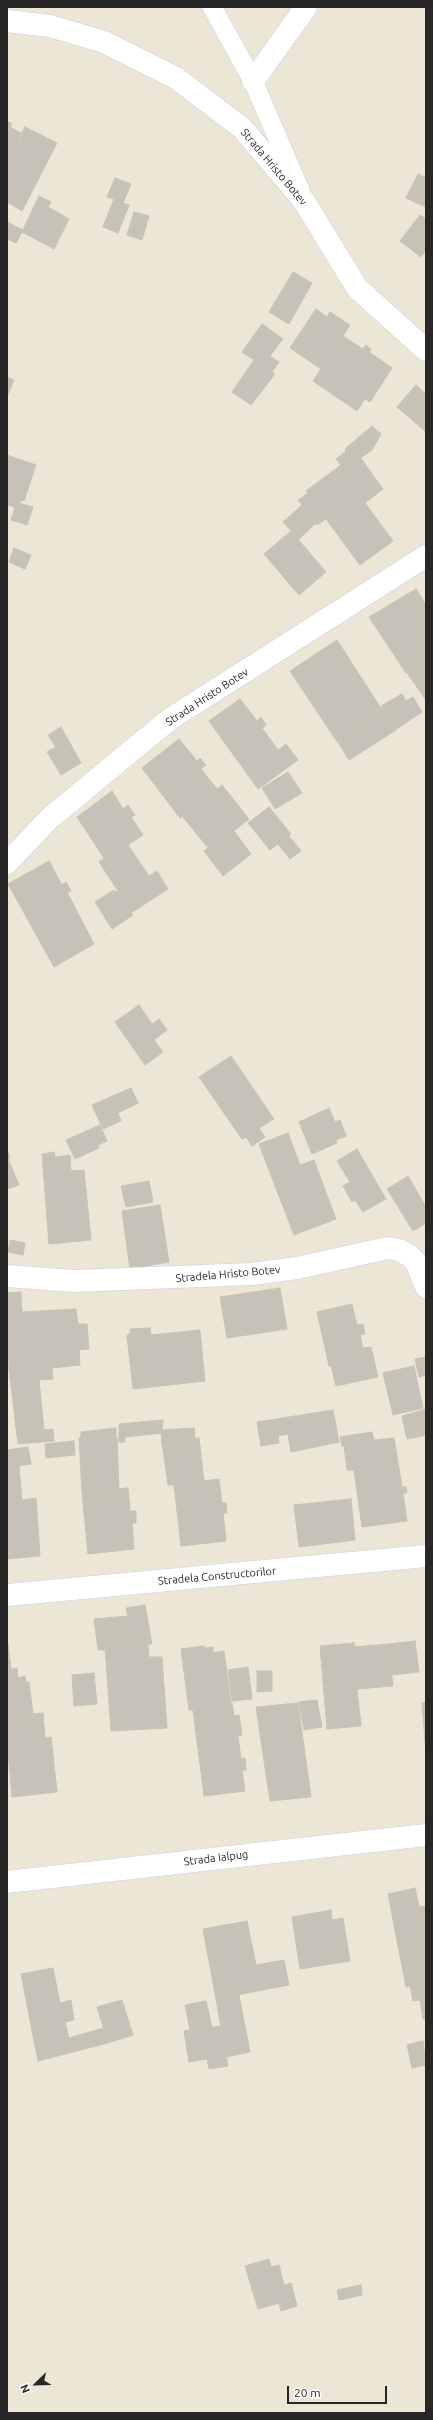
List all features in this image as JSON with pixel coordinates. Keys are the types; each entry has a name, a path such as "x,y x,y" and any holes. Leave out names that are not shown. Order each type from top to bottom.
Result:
{"street":[{"path":"254,81 306,7"},
{"name":"Strada Hristo Botev","path":"7,21 50,26 104,42 176,78 242,128 304,201 357,288 426,350"},
{"name":"Strada Hristo Botev","path":"7,863 50,818 170,719 426,556"},
{"name":"Stradela Hristo Botev","path":"7,1276 74,1281 252,1274 297,1268 388,1248 399,1250 410,1256 417,1264 426,1287"},
{"name":"Stradela Constructorilor","path":"7,1596 426,1556"},
{"name":"Strada Ialpug","path":"7,1882 426,1834"}],"lane":[{"path":"212,7 254,81 304,201"}],"building":[{"path":"7,121 12,124 10,127 23,134 7,165"},
{"path":"25,127 57,143 22,211 7,202 7,165"},
{"path":"418,174 426,178 426,207 406,198"},
{"path":"115,178 131,184 123,203 129,205 118,233 103,227 114,199 107,197"},
{"path":"39,196 51,202 48,207 69,219 54,249 22,232"},
{"path":"134,212 149,216 142,240 127,235"},
{"path":"420,215 426,219 426,250 421,257 400,241"},
{"path":"7,222 23,230 16,243 7,239"},
{"path":"293,272 312,283 289,324 269,312"},
{"path":"316,309 327,317 330,312 350,325 343,336 363,349 366,345 371,349 369,352 392,368 370,402 365,399 357,411 313,381 321,369 290,348"},
{"path":"262,324 283,339 270,356 279,362 272,372 275,374 251,405 232,392 254,360 242,352"},
{"path":"7,377 14,380 7,397"},
{"path":"416,385 426,394 426,432 397,407"},
{"path":"372,426 381,434 372,450 361,458 357,453 341,465 336,459 346,451 345,449"},
{"path":"357,453 383,489 365,503 393,541 360,565 326,519 317,525 298,500 308,493 306,491"},
{"path":"7,455 36,465 24,501 21,500 18,508 8,505 7,508"},
{"path":"19,503 33,507 27,525 11,520 15,507 18,508"},
{"path":"302,505 316,523 299,539 283,522"},
{"path":"291,531 326,572 299,595 264,554"},
{"path":"14,548 31,555 25,569 9,562"},
{"path":"416,589 426,605 426,660 406,673 369,617"},
{"path":"337,640 384,713 338,743 290,671"},
{"path":"426,660 426,700 407,673"},
{"path":"402,694 406,701 413,697 422,712 395,730 381,706"},
{"path":"240,699 257,721 261,717 266,725 262,728 278,750 286,744 298,760 258,789 209,721"},
{"path":"384,711 396,730 349,760 338,742 384,713"},
{"path":"61,727 81,763 61,775 47,752 56,747 48,735"},
{"path":"179,739 197,761 200,758 206,765 201,769 217,789 180,818 142,768"},
{"path":"288,772 302,793 275,809 262,788"},
{"path":"222,785 249,819 210,850 182,816"},
{"path":"112,791 123,809 128,805 135,815 131,817 143,835 128,845 149,876 157,871 168,889 131,913 133,915 112,929 95,902 114,890 115,892 118,891 99,862 104,858 77,817"},
{"path":"269,807 291,834 270,850 248,823"},
{"path":"234,831 251,854 223,876 204,851 208,848 210,850"},
{"path":"289,836 301,851 290,859 278,844"},
{"path":"49,861 62,885 66,882 71,891 67,892 94,944 54,967 8,884"},
{"path":"139,1005 152,1024 159,1019 167,1030 154,1040 163,1052 145,1065 115,1022"},
{"path":"231,1056 274,1119 259,1128 265,1137 252,1146 246,1137 242,1139 199,1077"},
{"path":"131,1088 138,1103 118,1113 121,1121 103,1129 92,1105"},
{"path":"329,1108 335,1122 340,1120 346,1136 336,1140 337,1143 312,1154 299,1122"},
{"path":"100,1125 107,1141 98,1145 99,1148 75,1159 66,1140"},
{"path":"288,1133 300,1165 314,1160 336,1219 294,1235 259,1144"},
{"path":"357,1149 386,1199 363,1212 355,1200 352,1202 343,1186 350,1182 337,1161"},
{"path":"8,1152 10,1158 8,1159 19,1185 7,1189"},
{"path":"54,1152 55,1157 70,1155 71,1171 84,1170 91,1240 49,1244 42,1154"},
{"path":"408,1176 426,1207 426,1223 413,1231 387,1189"},
{"path":"149,1181 153,1202 126,1207 121,1186"},
{"path":"160,1205 169,1262 130,1269 122,1211"},
{"path":"10,1240 25,1243 23,1255 8,1252"},
{"path":"280,1288 287,1329 227,1338 220,1297"},
{"path":"21,1292 22,1312 76,1309 78,1324 87,1324 89,1349 79,1350 80,1365 52,1368 53,1379 39,1380 44,1430 53,1429 54,1441 18,1444 9,1370 7,1293"},
{"path":"352,1304 357,1325 363,1324 365,1334 360,1335 363,1348 371,1347 378,1377 336,1386 331,1365 329,1366 317,1312"},
{"path":"150,1328 151,1335 200,1330 205,1381 133,1389 127,1335 130,1334 130,1329"},
{"path":"426,1357 426,1375 419,1377 415,1359"},
{"path":"414,1366 423,1408 393,1415 383,1373"},
{"path":"426,1409 426,1433 423,1436 407,1439 402,1416"},
{"path":"333,1410 339,1442 291,1452 288,1434 278,1436 279,1443 261,1446 257,1422"},
{"path":"163,1420 162,1433 125,1437 125,1442 119,1442 119,1424"},
{"path":"116,1428 116,1436 81,1438 81,1432"},
{"path":"194,1428 195,1439 162,1442 162,1445 161,1430"},
{"path":"372,1432 374,1440 394,1438 402,1487 406,1487 407,1493 403,1493 407,1521 362,1527 354,1470 347,1470 344,1445 342,1446 340,1437"},
{"path":"117,1437 119,1489 82,1492 79,1438"},
{"path":"199,1438 204,1481 219,1479 222,1503 226,1503 227,1513 223,1513 226,1541 181,1546 174,1485 168,1485 162,1442"},
{"path":"74,1441 75,1455 46,1458 45,1444"},
{"path":"28,1447 31,1464 7,1467 7,1450"},
{"path":"19,1466 22,1500 36,1498 40,1556 7,1559 7,1467"},
{"path":"128,1488 130,1511 136,1511 136,1523 132,1523 134,1549 88,1554 82,1492"},
{"path":"351,1499 355,1540 299,1547 294,1505"},
{"path":"145,1605 152,1644 105,1647 105,1650 98,1650 94,1619 128,1616 126,1608"},
{"path":"7,1636 11,1669 17,1668 18,1678 25,1676 26,1682 29,1682 33,1714 7,1717"},
{"path":"415,1641 419,1672 392,1675 388,1644"},
{"path":"354,1643 354,1647 388,1644 393,1686 357,1689 361,1726 327,1729 320,1646"},
{"path":"148,1644 149,1657 162,1657 167,1728 111,1731 105,1647"},
{"path":"204,1646 204,1648 213,1647 213,1653 224,1651 231,1704 232,1703 234,1716 239,1715 242,1735 238,1736 241,1759 245,1758 246,1770 242,1770 245,1791 204,1796 193,1710 189,1710 181,1649"},
{"path":"248,1667 252,1699 232,1701 228,1670"},
{"path":"257,1671 272,1671 272,1691 257,1692"},
{"path":"94,1673 97,1704 74,1706 72,1675"},
{"path":"317,1700 322,1727 304,1730 299,1702"},
{"path":"426,1702 426,1754 422,1703"},
{"path":"298,1703 311,1797 270,1801 256,1707"},
{"path":"43,1713 45,1738 51,1737 57,1792 12,1797 7,1742 7,1717"},
{"path":"415,1888 419,1907 426,1906 426,2019 423,2019 420,2000 413,2001 410,1986 406,1987 388,1894"},
{"path":"331,1910 332,1920 343,1918 350,1961 300,1969 292,1917"},
{"path":"247,1921 256,1965 284,1960 289,1985 216,1999 203,1929"},
{"path":"53,1968 60,2003 71,2000 74,2020 65,2022 69,2038 103,2028 108,2043 38,2061 21,1974"},
{"path":"239,1995 250,2052 226,2057 216,1999"},
{"path":"122,2000 133,2035 108,2043 97,2007"},
{"path":"206,2001 212,2027 190,2030 185,2005"},
{"path":"221,2026 228,2066 209,2069 207,2059 189,2062 184,2031"},
{"path":"423,2041 426,2065 412,2068 407,2045"},
{"path":"269,2259 271,2267 279,2265 284,2285 291,2283 297,2306 281,2311 279,2303 258,2309 245,2266"},
{"path":"361,2285 362,2295 339,2300 337,2290"}]}
